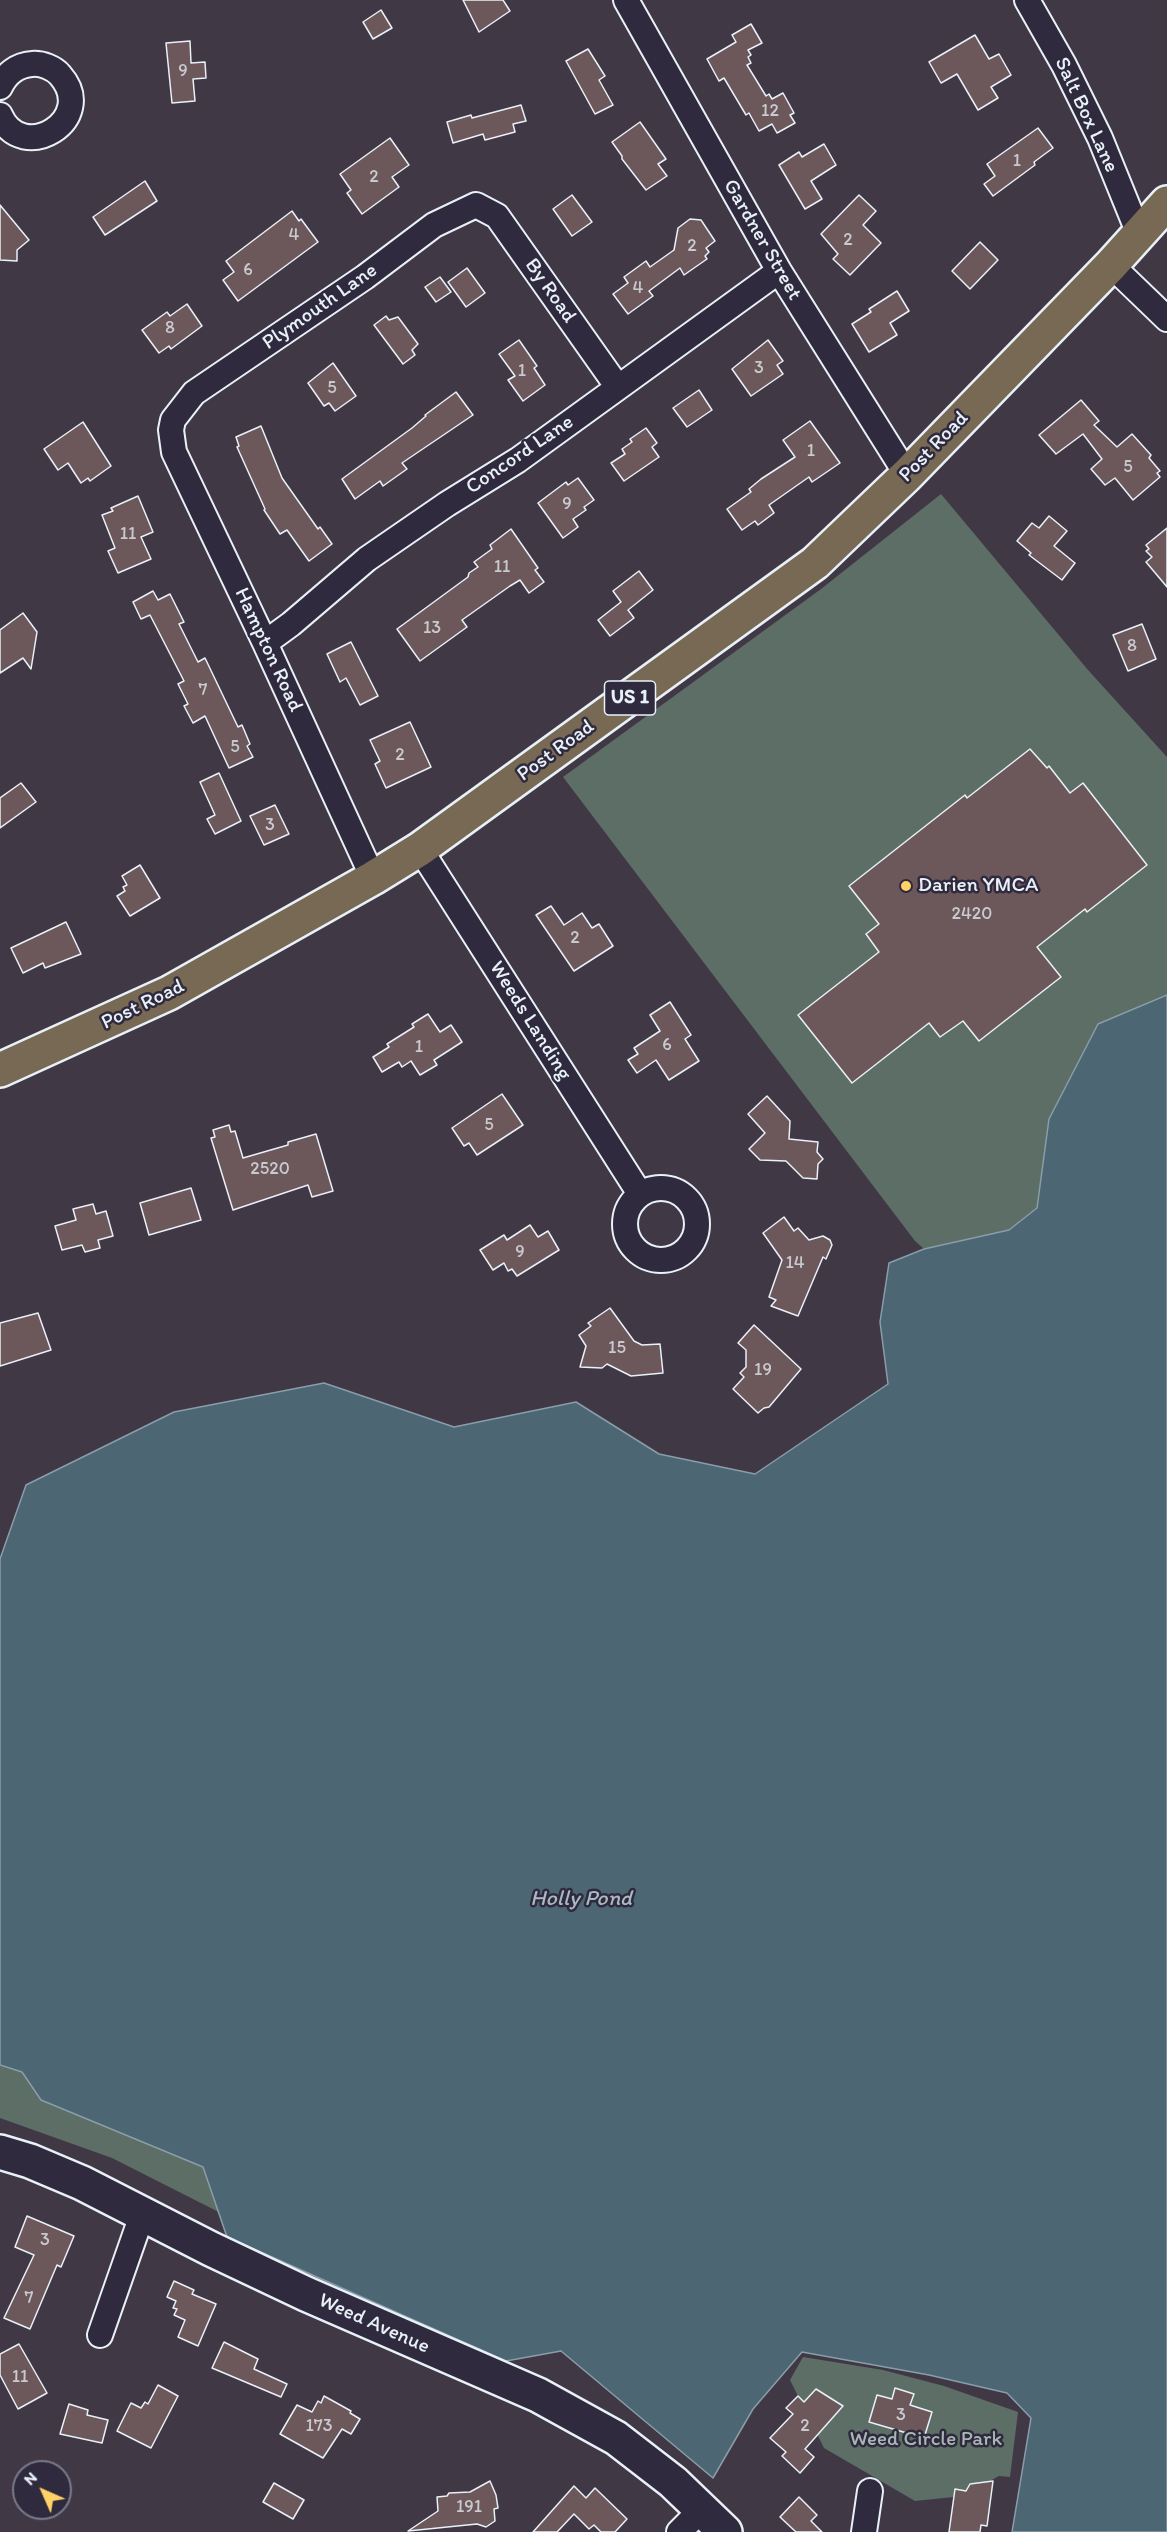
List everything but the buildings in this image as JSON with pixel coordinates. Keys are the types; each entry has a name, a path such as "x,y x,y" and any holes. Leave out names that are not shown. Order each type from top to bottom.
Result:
{"main road":[{"name":"Post Road","path":"0,1070 170,993 420,849 815,563 907,475 1111,265 1167,203"}],"street":[{"name":"Gardner Street","path":"626,0 779,271 907,475"},
{"name":"Salt Box Lane","path":"1027,0 1064,65 1100,138 1138,234"},
{"path":"0,87 11,71 23,65 35,63 48,66 59,73 67,83 71,96 70,108 65,120 56,130 45,136 32,138 20,135 3,126"},
{"name":"By Road","path":"476,205 497,216 617,386"},
{"name":"Plymouth Lane","path":"173,420 194,393 365,277 434,225 476,205"},
{"path":"1111,265 1167,319"},
{"name":"Concord Lane","path":"265,642 291,624 367,559 447,504 518,460 617,386 779,271"},
{"name":"Hampton Road","path":"173,420 171,430 174,452 265,642 373,878"},
{"name":"Weeds Landing","path":"420,849 640,1194"},
{"name":"Weed Avenue","path":"0,2152 30,2161 82,2183 142,2215 306,2294 538,2395 616,2438 673,2482 690,2521 725,2532"},
{"path":"100,2335 142,2215"},
{"path":"864,2532 870,2491"}],"green space":[{"name":"Darien YMCA","path":"941,494 1088,670 1167,757 1167,995 1098,1024 1049,1119 1037,1208 1009,1230 924,1249 915,1241 563,777 821,589"},
{"path":"0,2030 189,2126 270,2238 112,2158 0,2118"},
{"name":"Weed Circle Park","path":"803,2357 883,2370 944,2386 1018,2412 1010,2477 999,2476 963,2496 915,2501 824,2448 790,2380"}],"water":[{"name":"Holly Pond","path":"1167,995 1167,2532 1012,2532 1031,2418 1007,2393 929,2375 802,2352 753,2409 713,2478 561,2351 506,2361 227,2237 203,2167 41,2100 22,2072 0,2065 0,1559 26,1485 174,1412 324,1383 454,1427 576,1402 659,1454 755,1474 888,1384 880,1322 889,1263 924,1249 1009,1230 1037,1208 1049,1119 1098,1024"}],"place":[{"name":"Darien YMCA","path":"906,886"}]}
